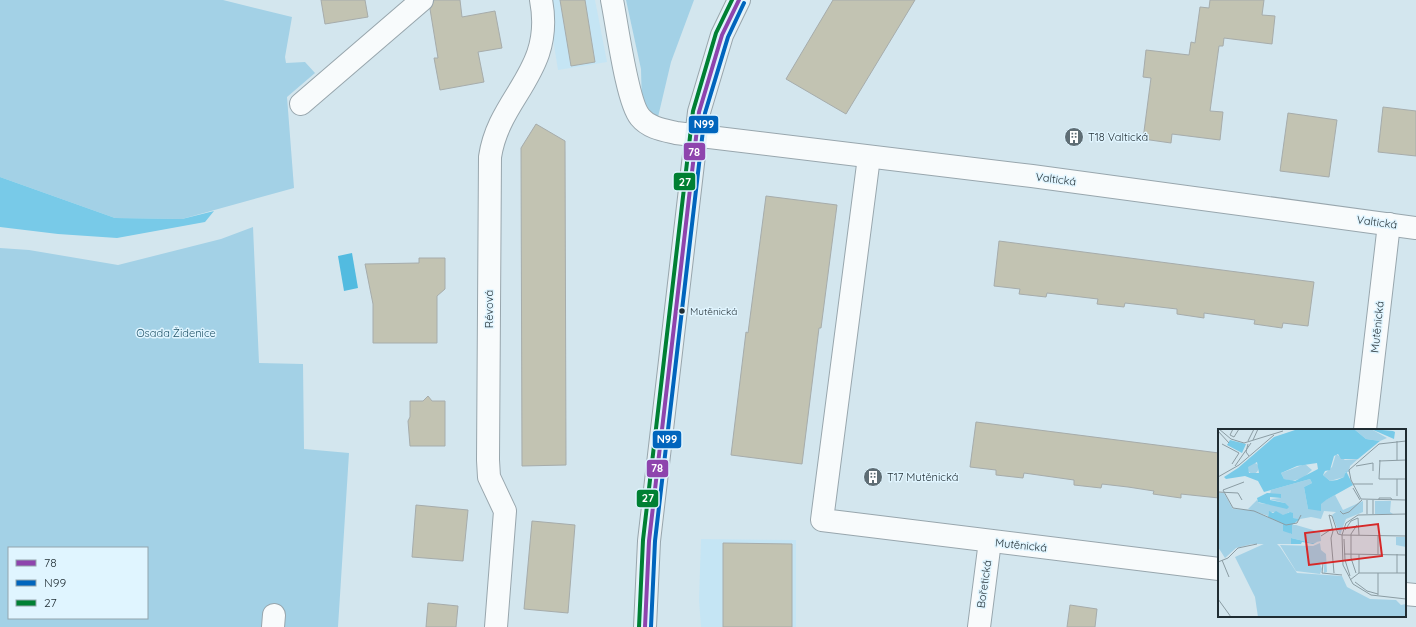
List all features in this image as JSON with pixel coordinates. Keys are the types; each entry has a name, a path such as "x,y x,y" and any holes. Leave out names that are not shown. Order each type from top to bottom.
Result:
{"street":[{"path":"301,104 422,0"},
{"name":"Révová","path":"496,627 506,511 489,477 488,460 490,156 492,140 529,76 538,56 544,29 541,0"},
{"path":"612,0 635,110 648,124 660,130 696,136"},
{"path":"645,627 648,541 696,136 702,98 712,65 722,35 739,0"},
{"name":"Valtická","path":"696,136 1032,176 1416,228"},
{"name":"Mutěnická","path":"869,157 822,520 1218,569"},
{"name":"Mutěnická","path":"1365,429 1389,224"},
{"name":"Bořetická","path":"979,627 990,541"},
{"path":"1406,594 1416,595"}],"shaded area":[{"path":"547,0 595,0 607,62 558,70"},
{"path":"0,177 115,218 182,219 214,211 205,222 117,238 58,234 0,227"},
{"path":"352,253 358,288 344,291 338,256"},
{"path":"701,539 796,540 796,627 701,627 699,600"}],"green space":[{"path":"0,0 223,0 292,17 285,57 286,63 305,62 315,73 287,97 294,188 182,219 115,218 0,177"},
{"path":"626,0 694,0 671,62 658,117 642,107 641,69"},
{"name":"Osada Židenice","path":"253,227 259,363 303,364 304,449 349,453 338,627 282,627 266,619 261,627 0,627 0,248 29,250 118,265 221,239"}],"building":[{"path":"321,0 365,0 368,17 325,24"},
{"path":"434,0 460,0 462,17 495,11 502,48 478,52 484,82 440,90 434,58 438,58 430,9"},
{"path":"560,0 585,0 595,62 571,66"},
{"path":"833,0 915,0 846,114 786,79"},
{"path":"1210,0 1264,0 1262,15 1275,16 1272,44 1224,38 1223,46 1219,46 1210,111 1223,112 1220,140 1172,134 1171,143 1143,139 1151,78 1143,77 1146,50 1189,55 1191,42 1195,43 1200,7 1209,8"},
{"path":"1383,107 1416,111 1416,156 1378,152"},
{"path":"1288,113 1337,120 1329,177 1280,171"},
{"path":"536,124 565,141 566,465 522,466 521,148"},
{"path":"766,196 837,205 821,328 819,328 802,464 731,455 746,332 748,333"},
{"path":"999,241 1314,282 1308,326 1283,323 1282,328 1254,324 1255,320 1204,313 1204,318 1177,314 1177,309 1125,303 1124,307 1097,304 1098,299 1047,293 1046,297 1019,294 1020,289 994,286"},
{"path":"419,258 445,258 445,289 437,296 437,343 373,343 373,304 365,264 419,263"},
{"path":"428,396 432,401 445,401 445,446 410,446 408,421 410,417 410,401 423,401"},
{"path":"976,422 1218,453 1218,498 1181,494 1181,498 1153,494 1154,491 1102,484 1101,488 1074,485 1074,480 1024,473 1023,478 996,475 996,470 970,467"},
{"path":"416,505 468,510 463,561 412,557"},
{"path":"532,521 575,525 568,613 524,609"},
{"path":"723,543 792,544 792,627 723,627"},
{"path":"428,603 458,606 456,627 426,627"},
{"path":"1070,605 1097,609 1095,627 1067,627"}],"transit line":[{"name":"27","path":"639,627 643,540 693,111 716,33 732,0"},
{"name":"78","path":"645,627 649,541 699,112 722,35 739,0"},
{"name":"N99","path":"651,627 655,541 705,113 728,37 744,3"}],"place":[{"name":"T18 Valtická","path":"1074,137"},
{"name":"Mutěnická","path":"682,311"},
{"name":"T17 Mutěnická","path":"873,477"}]}
